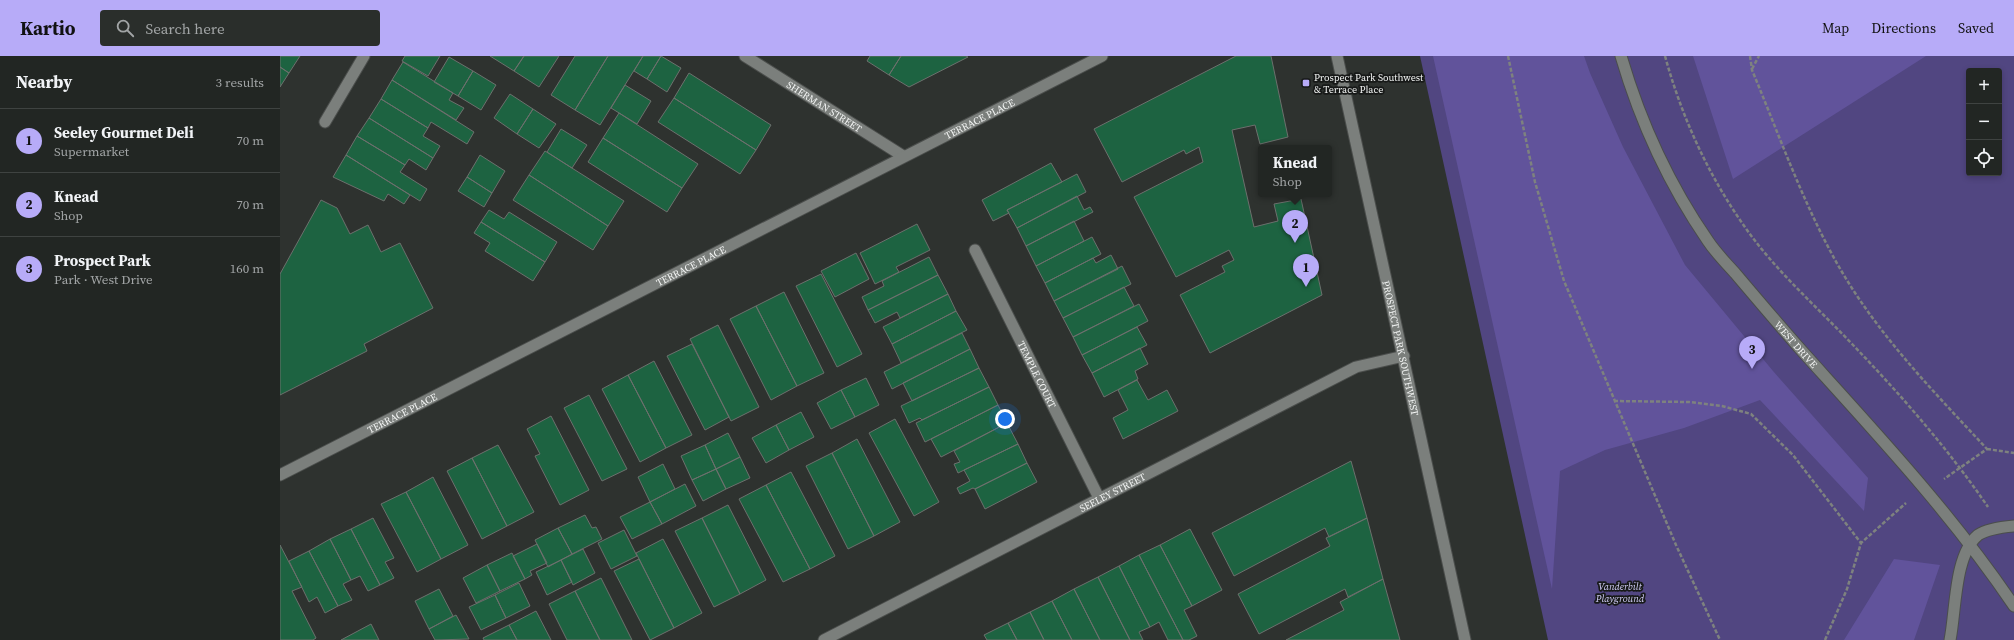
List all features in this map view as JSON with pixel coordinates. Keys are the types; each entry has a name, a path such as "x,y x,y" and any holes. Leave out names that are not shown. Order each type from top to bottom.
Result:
{"street":[{"path":"325,122 364,56"},
{"name":"SHERMAN STREET","path":"746,56 903,156"},
{"name":"TERRACE PLACE","path":"280,475 903,156 1102,56"},
{"name":"PROSPECT PARK SOUTHWEST","path":"1337,56 1404,356 1465,640"},
{"name":"WEST DRIVE","path":"1621,56 1651,136 1677,191 1709,242 1759,302 1926,490 2014,606"},
{"name":"TEMPLE COURT","path":"975,250 1099,498"},
{"name":"SEELEY STREET","path":"824,640 1356,367 1404,356"},
{"path":"1950,640 1958,579 1968,545 1980,534 2003,527 2014,526"}],"path":[{"path":"1508,56 1535,182 1564,282 1676,545 1720,640"},
{"path":"1665,56 1676,95 1704,160 1747,230 1793,284 1880,372 1961,468 1989,508"},
{"path":"1750,56 1752,70 1804,195 1842,271 1878,326 1919,377 1988,449 2014,453"},
{"path":"1752,70 1759,56"},
{"path":"1614,401 1689,402 1722,406 1751,414 1793,455 1861,543"},
{"path":"1825,640 1846,589 1861,543 1902,506 1988,449"}],"green space":[{"name":"Vanderbilt Playground","path":"1420,56 2014,56 2014,640 1548,640"}],"shaded area":[{"path":"1433,56 1584,56 1623,147 1685,265 1773,371 1868,478 1864,511 1760,400 1684,428 1605,450 1560,471 1552,589"},
{"path":"1693,56 1926,56 1733,179"},
{"path":"1894,559 1940,565 1914,640 1844,640"}],"building":[{"path":"280,56 300,56 289,73 280,67"},
{"path":"405,56 440,56 428,76 402,61"},
{"path":"490,56 524,56 514,71"},
{"path":"524,56 559,56 539,87 514,71"},
{"path":"575,56 608,56 575,110 551,95"},
{"path":"608,56 643,56 600,125 575,110"},
{"path":"643,56 661,56 647,79 634,71"},
{"path":"661,56 681,68 667,92 647,79"},
{"path":"870,56 901,56 889,75 867,61"},
{"path":"901,56 968,57 909,87 889,75"},
{"path":"1236,56 1271,56 1288,137 1260,144 1255,125 1232,130 1254,227 1278,221 1274,204 1301,199 1322,295 1210,353 1180,295 1225,272 1222,266 1234,260 1229,250 1176,277 1134,197 1203,162 1199,147 1186,154 1184,150 1122,182 1094,129"},
{"path":"449,57 473,71 458,96 434,82"},
{"path":"403,62 453,93 449,100 464,108 456,120 392,80"},
{"path":"280,67 289,73 280,87"},
{"path":"473,71 496,85 481,110 458,96"},
{"path":"689,73 771,125 756,150 674,98"},
{"path":"392,80 474,132 467,144 431,122 428,128 381,99"},
{"path":"625,85 651,101 637,124 611,108"},
{"path":"510,94 533,109 517,134 494,118"},
{"path":"674,98 756,150 740,174 658,122"},
{"path":"381,99 428,128 423,136 440,146 433,158 369,118"},
{"path":"533,109 556,124 539,148 517,134"},
{"path":"619,113 698,164 682,188 603,138"},
{"path":"369,118 433,158 426,170 409,159 405,165 357,136"},
{"path":"561,129 587,145 572,168 547,152"},
{"path":"357,136 405,165 400,172 427,189 420,201 346,155"},
{"path":"603,138 682,188 667,212 588,162"},
{"path":"545,151 624,201 608,226 529,175"},
{"path":"346,155 410,195 404,204 388,194 384,201 333,177"},
{"path":"480,155 505,171 492,193 467,177"},
{"path":"1051,163 1062,182 1007,210 1009,213 993,221 982,200"},
{"path":"1077,174 1086,192 1017,228 1007,210"},
{"path":"529,175 608,226 593,250 513,200"},
{"path":"467,177 492,193 484,207 458,191"},
{"path":"1077,196 1084,210 1090,207 1093,212 1026,246 1017,228"},
{"path":"321,200 337,208 350,234 368,225 381,252 400,243 433,308 364,344 367,351 280,395 280,274"},
{"path":"489,210 504,219 509,212 557,242 545,262 481,222"},
{"path":"1074,221 1084,241 1036,266 1026,246"},
{"path":"481,222 545,262 533,281 485,251 490,243 474,233"},
{"path":"917,224 930,250 896,267 899,272 875,284 860,253"},
{"path":"1092,237 1101,254 1045,283 1036,266"},
{"path":"856,253 869,279 835,297 821,271"},
{"path":"1111,255 1118,269 1054,301 1045,283 1093,258 1096,263"},
{"path":"929,257 938,275 868,310 862,297 884,286 882,281"},
{"path":"1122,266 1131,284 1063,318 1054,301"},
{"path":"821,274 862,354 837,367 796,286"},
{"path":"938,275 948,294 900,318 897,312 875,323 868,310"},
{"path":"1124,287 1134,306 1073,337 1063,318"},
{"path":"784,292 824,373 797,386 756,306"},
{"path":"948,294 956,311 892,344 883,327"},
{"path":"1139,304 1148,321 1082,355 1073,337"},
{"path":"756,306 797,386 771,400 730,319"},
{"path":"956,311 967,330 901,363 892,344"},
{"path":"718,325 759,407 731,421 690,339"},
{"path":"1137,327 1147,345 1092,373 1082,355"},
{"path":"962,333 970,349 892,389 884,372"},
{"path":"692,344 729,417 705,430 667,356"},
{"path":"1140,348 1148,364 1135,371 1138,379 1104,397 1092,373"},
{"path":"970,349 979,368 912,401 903,383"},
{"path":"654,361 692,435 666,448 628,375"},
{"path":"979,368 989,387 922,420 920,418 909,423 901,406"},
{"path":"628,375 666,448 640,462 602,389"},
{"path":"866,378 879,405 855,417 841,390"},
{"path":"1137,380 1148,400 1167,390 1178,411 1123,439 1113,418 1128,410 1118,390"},
{"path":"989,387 998,405 925,442 916,423"},
{"path":"841,390 855,417 831,429 817,403"},
{"path":"589,395 627,469 602,481 564,408"},
{"path":"998,405 1007,423 941,457 931,439"},
{"path":"801,412 814,437 789,450 776,425"},
{"path":"551,416 589,490 560,505 535,456 540,454 527,429"},
{"path":"895,419 939,502 914,516 869,433"},
{"path":"1007,423 1018,444 958,473 954,464 960,462 954,451"},
{"path":"776,425 789,450 766,463 752,438"},
{"path":"728,433 740,457 716,469 705,445"},
{"path":"857,439 900,522 874,536 832,453"},
{"path":"1018,444 1027,463 975,489 973,488 960,494 957,488 970,481 964,470"},
{"path":"498,445 534,512 507,526 472,458"},
{"path":"705,445 716,469 692,480 681,456"},
{"path":"832,453 874,536 848,549 806,466"},
{"path":"740,457 750,478 726,489 716,469"},
{"path":"472,458 507,526 482,539 447,471"},
{"path":"1351,461 1367,518 1329,537 1325,528 1234,576 1212,533"},
{"path":"1027,463 1037,482 985,509 975,489"},
{"path":"663,464 675,489 650,502 638,477"},
{"path":"716,469 726,489 703,501 692,480"},
{"path":"791,472 835,556 810,569 766,485"},
{"path":"433,477 468,545 441,559 406,492"},
{"path":"685,484 696,506 662,524 650,502"},
{"path":"766,485 810,569 783,582 739,499"},
{"path":"406,492 441,559 417,572 381,504"},
{"path":"650,502 662,524 632,539 620,517"},
{"path":"728,505 766,580 740,594 702,518"},
{"path":"585,515 592,528 596,527 602,539 572,554 558,528"},
{"path":"373,518 394,558 385,562 394,578 380,585 351,529"},
{"path":"702,518 740,594 714,607 675,531"},
{"path":"1367,518 1383,579 1348,597 1345,589 1259,634 1238,594 1330,546 1326,538"},
{"path":"558,528 572,554 548,567 535,540"},
{"path":"351,529 380,585 368,591 360,576 351,580 330,539"},
{"path":"1190,529 1222,590 1192,606 1160,545"},
{"path":"624,530 637,556 611,569 598,543"},
{"path":"330,539 351,580 343,584 352,600 338,606 309,551"},
{"path":"663,539 702,613 674,628 636,553"},
{"path":"537,544 547,563 530,571 532,575 525,579 513,556"},
{"path":"280,545 302,587 292,591 316,638 313,640 280,640"},
{"path":"1160,545 1192,606 1184,610 1197,636 1189,640 1183,640 1139,555"},
{"path":"583,549 595,573 573,585 561,560"},
{"path":"309,551 338,606 325,613 317,597 309,602 289,561"},
{"path":"512,553 525,579 500,591 487,565"},
{"path":"1139,555 1183,640 1168,640 1159,622 1150,627 1119,566"},
{"path":"639,559 674,628 650,640 614,571"},
{"path":"561,560 572,582 547,595 536,572"},
{"path":"487,565 500,591 476,603 463,578"},
{"path":"1119,566 1150,627 1139,632 1143,640 1130,640 1098,577"},
{"path":"1098,577 1130,640 1100,640 1074,589"},
{"path":"601,578 632,640 600,640 575,591"},
{"path":"1383,579 1400,640 1286,640 1344,610 1340,602"},
{"path":"519,583 530,606 506,618 495,595"},
{"path":"439,589 453,616 429,629 415,601"},
{"path":"1074,589 1100,640 1072,640 1052,601"},
{"path":"575,591 600,640 567,640 549,604"},
{"path":"495,595 506,618 481,630 469,607"},
{"path":"1052,601 1072,640 1044,640 1030,612"},
{"path":"536,611 551,640 517,640 509,625"},
{"path":"1030,612 1044,640 1017,640 1008,623"},
{"path":"456,615 469,639 435,640 429,629"},
{"path":"1008,623 1017,640 987,640 984,635"},
{"path":"371,624 379,640 341,640"},
{"path":"509,625 517,640 484,640 483,638"}],"place":[{"name":"Prospect Park Southwest & Terrace Place","path":"1306,83"},
{"name":"Knead","path":"1295,243"},
{"name":"Seeley Gourmet Deli","path":"1306,287"},
{"name":"Prospect Park","path":"1752,369"}]}
